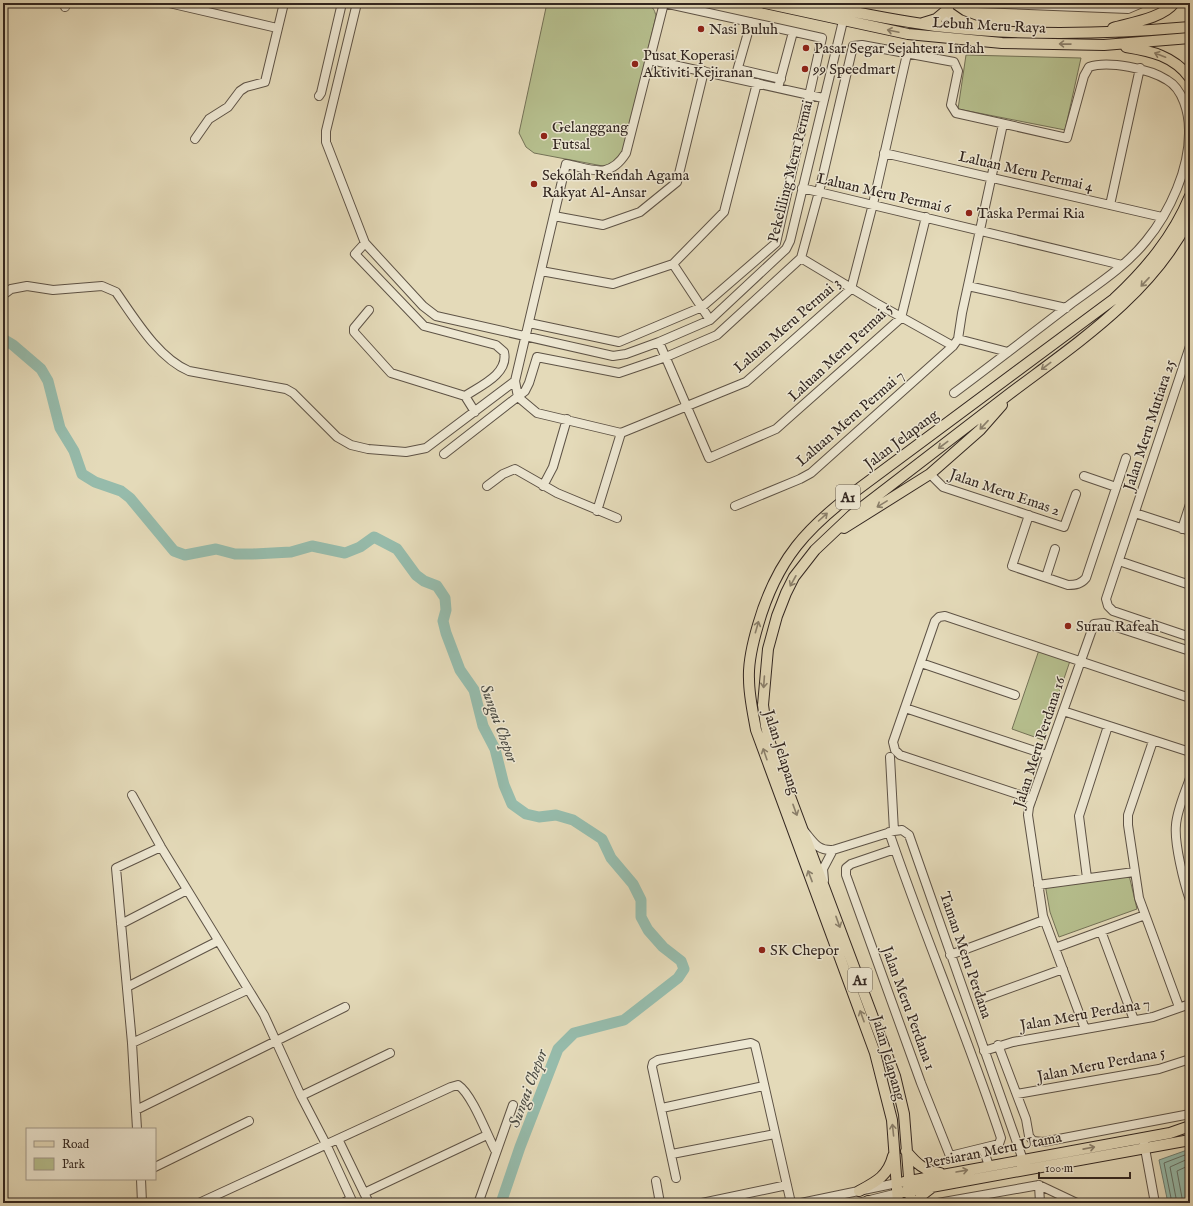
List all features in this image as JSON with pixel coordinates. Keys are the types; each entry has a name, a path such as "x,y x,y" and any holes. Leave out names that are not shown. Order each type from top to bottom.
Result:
{"main road":[{"name":"Lebuh Meru Raya","path":"765,3 908,34 1002,43 1104,45 1190,38"},
{"name":"Lebuh Meru Raya","path":"810,3 921,24 988,31 1094,33 1190,27"},
{"path":"1094,33 1151,18 1174,3"},
{"path":"921,24 936,19 948,8 960,20 988,31"},
{"path":"1104,45 1139,49 1162,54 1182,67 1190,78"},
{"name":"Jalan Jelapang","path":"898,1193 892,1120 875,1053 756,730 751,704 749,678 751,656 762,610 770,590 786,561 800,541 819,521 861,487 1114,299 1140,273 1163,246 1178,222 1190,196"},
{"name":"Jalan Jelapang","path":"911,1203 904,1114 895,1076 825,885 801,827 767,732 763,705 763,688 768,649 777,616 794,577 815,550 852,515 1096,327 1135,292 1170,252 1190,217"},
{"path":"815,550 854,522 930,474 980,430 1020,386"},
{"name":"Persiaran Meru Utama","path":"898,1193 910,1186 946,1174 1170,1133 1190,1126"},
{"name":"Persiaran Meru Utama","path":"910,1186 939,1186 1190,1140"},
{"path":"859,1191 880,1180 887,1172 891,1164 894,1148"},
{"path":"906,1151 915,1162 925,1170 946,1174"},
{"path":"917,1203 922,1195 929,1189 939,1186"}],"street":[{"path":"169,3 179,4 278,28"},
{"path":"195,139 209,118 228,107 240,91 246,87 265,82 284,3"},
{"path":"319,96 342,3"},
{"path":"357,3 326,131 326,142 365,243 355,254 424,326 496,345 504,352 504,364 500,371 465,396"},
{"path":"597,510 621,433 537,413 518,397 514,381 566,164 605,171 616,165 623,158 626,153 651,60 664,3 793,32 778,88"},
{"path":"978,3 1128,9 1142,3"},
{"path":"945,27 948,8"},
{"name":"Pekeliling Meru Permai","path":"365,243 430,313 436,316 613,356 626,354 660,342 710,320 786,249 843,21"},
{"path":"735,78 751,22"},
{"name":"Pekeliling Meru Permai","path":"529,323 619,342 702,307 776,243 822,38 793,32"},
{"path":"444,454 518,397 529,383 537,356 619,373 666,357 717,335 801,258 819,192 851,49 855,45 862,44 954,62 958,71 951,103 956,114 1067,138 1084,76 1089,67 1106,66 1140,68 1172,82 1179,92 1189,118 1188,154 1173,197 1146,242 1122,265 954,393"},
{"name":"Laluan Meru Permai 3","path":"621,433 688,407 746,382 851,289 873,204 907,54"},
{"path":"651,60 823,98"},
{"path":"1110,205 1140,68"},
{"path":"738,69 780,78"},
{"path":"554,216 603,225 640,212 677,182 704,71"},
{"path":"541,271 613,284 673,264 724,212 757,83"},
{"path":"956,343 1003,124"},
{"name":"Laluan Meru Permai 4","path":"884,153 1162,217"},
{"name":"Laluan Meru Permai 6","path":"802,188 1122,265"},
{"name":"Laluan Meru Permai 5","path":"688,407 709,458 776,429 901,318 926,217"},
{"path":"801,258 901,318 956,343 1008,352"},
{"path":"673,264 710,320"},
{"path":"3,295 11,288 26,286 53,290 102,286 110,288 116,292 165,356 178,366 189,371 286,389 298,397 337,437 350,445 368,449 406,452 422,450 475,412 514,381"},
{"path":"968,286 1066,308"},
{"path":"369,310 354,328 354,332 391,373 465,396 475,412"},
{"path":"660,342 688,407"},
{"name":"Laluan Meru Permai 7","path":"735,506 811,473 956,343"},
{"name":"Jalan Meru Mutiara 25","path":"1190,346 1106,599 1110,609 1190,637"},
{"path":"543,486 553,467 566,419"},
{"path":"1029,515 1012,566 1074,585 1083,582 1086,578 1126,458"},
{"path":"487,486 503,474 515,469 543,486 616,518"},
{"name":"Jalan Meru Emas 2","path":"930,474 943,487 1064,528 1076,494"},
{"path":"1084,476 1116,487"},
{"path":"1135,513 1186,530 1190,504"},
{"path":"1046,577 1055,549"},
{"path":"1119,561 1190,585"},
{"path":"1032,799 900,755 895,750 893,742 935,621 939,617 945,616 1190,698"},
{"name":"Jalan Meru Perdana 16","path":"1085,1028 1044,920 1028,815 1032,799 1092,627 1097,623 1104,623 1190,651"},
{"path":"921,663 1015,695"},
{"path":"905,708 1047,755"},
{"path":"1062,711 1190,752"},
{"path":"1087,878 1079,816 1108,726"},
{"path":"1153,741 1127,820 1137,892 1179,1007"},
{"path":"890,757 892,832 895,848 976,1063 1001,1138 999,1144 983,1148 989,1166"},
{"path":"1190,778 1177,820 1176,829 1182,876 1190,900"},
{"path":"132,795 161,847 247,990 264,1015 352,1201 343,1203"},
{"path":"801,827 816,847 824,850 833,850 892,832"},
{"name":"Taman Meru Perdana","path":"892,832 902,830 909,835 1023,1160 1023,1171"},
{"path":"137,1128 132,1043 116,868 161,847"},
{"name":"Jalan Meru Perdana 1","path":"895,848 851,864 846,868 846,875 868,938 950,1156 983,1148"},
{"path":"825,885 823,869 833,850"},
{"path":"1038,885 1134,872"},
{"path":"121,924 187,890"},
{"path":"1055,948 1145,915"},
{"path":"950,955 1044,920"},
{"path":"1101,931 1134,1020"},
{"path":"127,987 218,941"},
{"path":"980,999 1063,969"},
{"path":"948,991 962,986"},
{"path":"132,1043 247,990"},
{"name":"Jalan Meru Perdana 7","path":"984,1050 998,1045 1152,1017 1190,1004"},
{"path":"136,1110 345,1007"},
{"path":"676,1178 652,1067 653,1063 658,1060 750,1043 755,1045 790,1203"},
{"path":"998,1045 1026,1119 1029,1136 1033,1141 1043,1142 1190,1114"},
{"path":"301,1096 390,1053"},
{"name":"Jalan Meru Perdana 5","path":"1017,1094 1159,1069 1190,1059"},
{"path":"199,1203 458,1085 463,1088 495,1150"},
{"path":"662,1108 764,1086"},
{"path":"477,1202 495,1150 513,1105"},
{"path":"156,1167 249,1121"},
{"path":"672,1154 775,1134"},
{"path":"364,1193 487,1135"},
{"path":"1143,1138 1155,1203"},
{"path":"338,1139 369,1203"},
{"path":"141,1180 142,1203"},
{"path":"656,1181 660,1203"},
{"path":"702,1203 787,1185"},
{"path":"1039,1185 1040,1203"},
{"path":"938,1203 982,1199 1039,1185 1077,1203"},
{"name":"Persiaran Meru Utama","path":"801,1203 859,1191 898,1193"},
{"name":"Persiaran Meru Utama","path":"867,1202 898,1193"}],"green space":[{"path":"600,2 642,4 650,6 655,12 656,16 625,149 621,157 608,167 534,153 526,147 519,133 547,3"},
{"path":"966,55 1081,58 1065,130 958,109"},
{"path":"1039,650 1070,661 1043,740 1012,729"},
{"path":"1129,875 1137,909 1059,937 1050,912 1045,884"}],"water":[{"path":"1190,1149 1190,1203 1168,1203 1159,1160"}],"waterway":[{"name":"Sungai Chepor","path":"3,339 13,345 41,369 48,381 60,428 74,451 82,474 95,482 121,491 130,498 174,551 185,555 216,549 235,554 253,554 291,552 312,546 345,553 360,547 374,537 397,549 416,575 424,581 437,586 445,598 446,610 443,621 446,633 460,670 474,690 483,726 495,749 504,785 512,804 526,814 539,817 556,815 573,820 602,839 611,858 633,884 641,900 641,917 648,930 663,947 681,961 684,969 678,978 624,1020 574,1033 558,1049 520,1147 501,1203"}],"place":[{"name":"Nasi Buluh","path":"701,29"},
{"name":"Pasar Segar Sejahtera Indah","path":"806,48"},
{"name":"Pusat Koperasi Aktiviti Kejiranan","path":"635,64"},
{"name":"99 Speedmart","path":"805,69"},
{"name":"Gelanggang Futsal","path":"544,136"},
{"name":"Sekolah Rendah Agama Rakyat Al-Ansar","path":"534,184"},
{"name":"Taska Permai Ria","path":"969,213"},
{"name":"Surau Rafeah","path":"1068,626"},
{"name":"SK Chepor","path":"762,950"}]}
